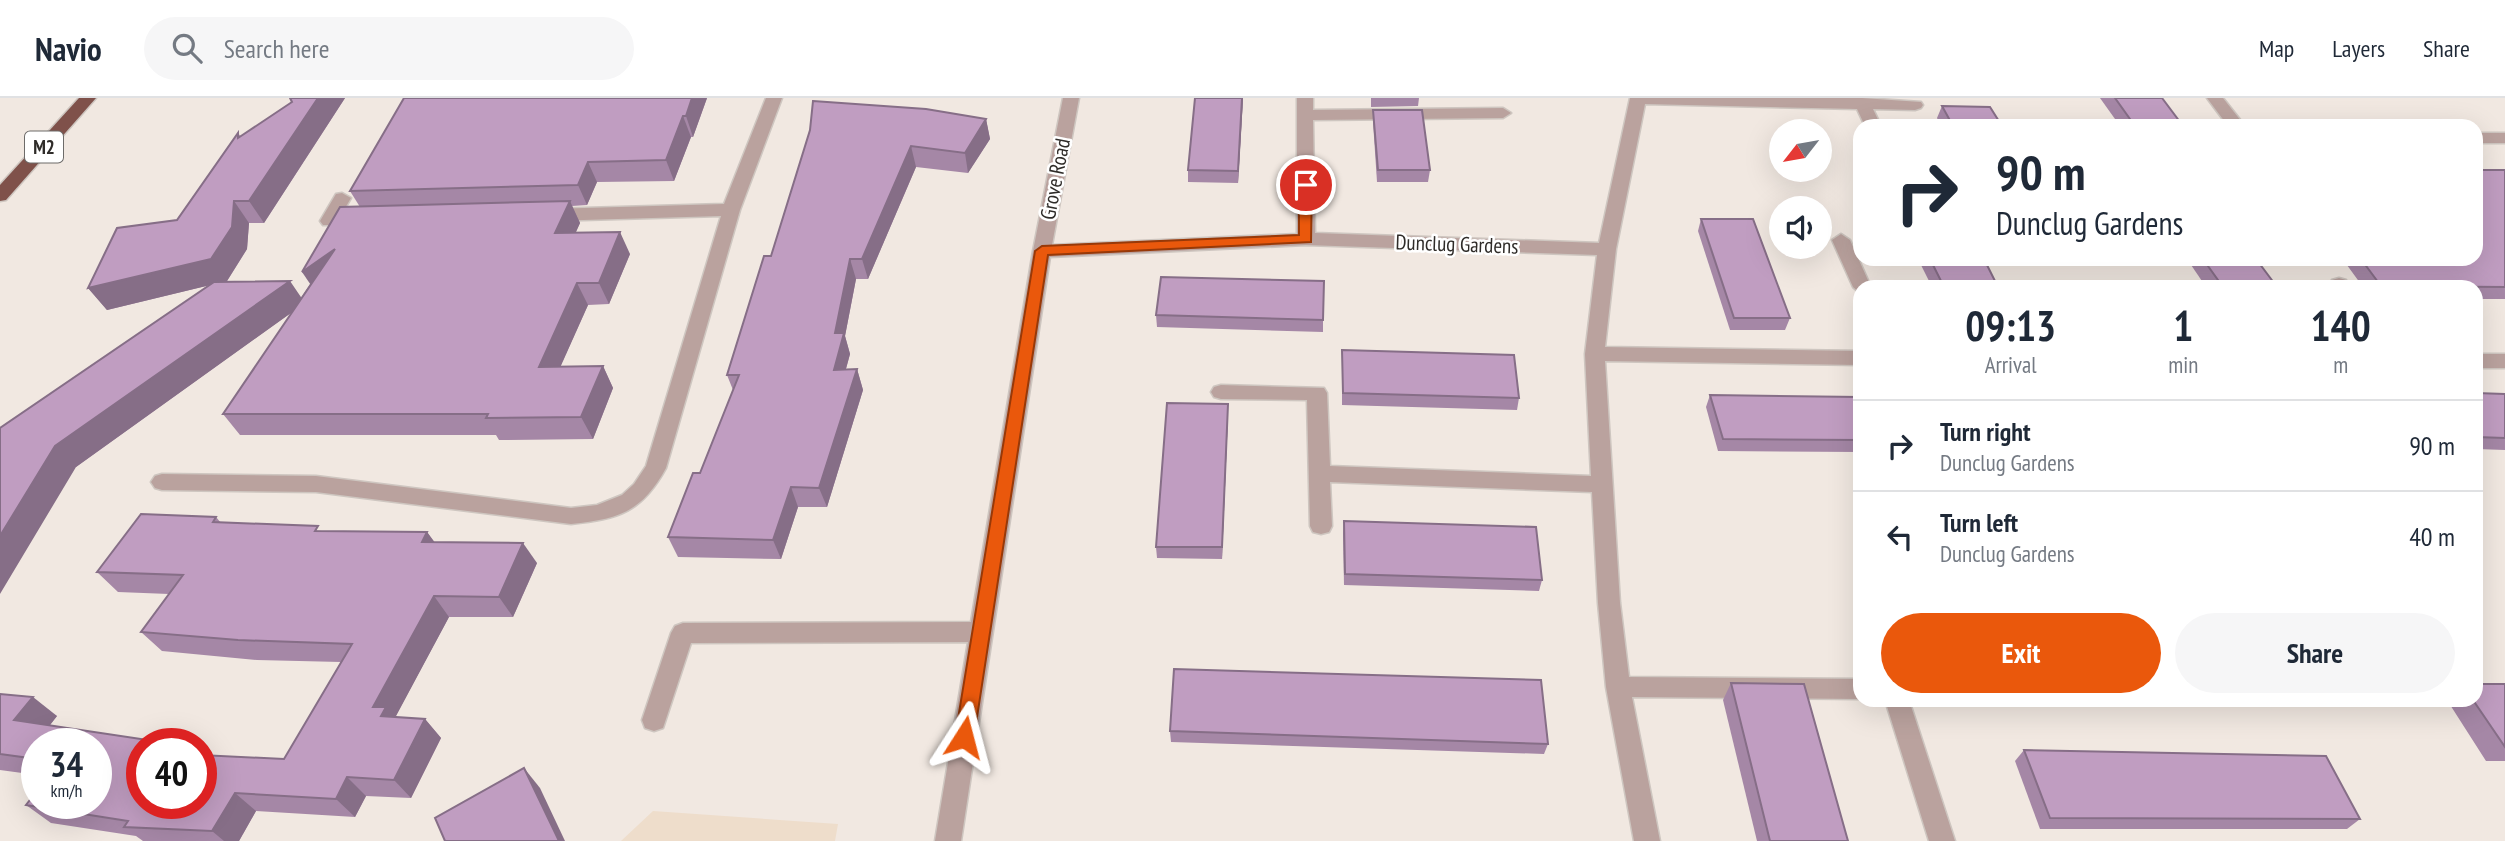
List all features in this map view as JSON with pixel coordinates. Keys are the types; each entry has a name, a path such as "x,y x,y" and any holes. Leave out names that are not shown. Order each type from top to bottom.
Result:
{"highway":[{"name":"M2","path":"0,196 88,98"}],"street":[{"path":"162,482 316,484 549,515 598,513 623,505 642,490 656,468 731,210 774,98"},
{"name":"Grove Road","path":"948,841 1042,251 1071,98"},
{"path":"2216,98 2232,119"},
{"path":"1647,841 1618,687 1609,603 1595,354 1607,249 1638,99 1915,104"},
{"path":"1862,103 1870,119"},
{"path":"1306,239 1305,106 1503,113"},
{"path":"2483,138 2505,138"},
{"path":"342,198 329,221 381,220"},
{"path":"533,216 652,210 731,210"},
{"name":"Dunclug Gardens","path":"1042,251 1306,239 1607,249"},
{"path":"1842,240 1853,266"},
{"path":"1595,354 1853,358"},
{"path":"2483,361 2505,361"},
{"path":"1221,392 1317,393 1321,526"},
{"path":"1320,474 1602,484"},
{"path":"654,720 683,633 981,632"},
{"path":"1618,687 1853,689"},
{"path":"1899,707 1942,841"}],"shaded area":[{"path":"653,811 838,824 835,841 621,841"}],"building":[{"path":"290,98 318,98 249,201 234,201 232,227 211,259 88,288 117,228 177,220 238,133 238,138 292,102"},
{"path":"404,98 692,98 666,160 588,162 578,185 350,191"},
{"path":"1195,98 1242,98 1238,171 1188,170"},
{"path":"2115,98 2162,98 2178,119 2130,119"},
{"path":"813,101 926,109 986,119 965,153 911,146 862,259 850,259 835,333 844,333 834,370 857,369 819,488 791,487 773,540 668,537 693,473 700,473 739,375 727,375 764,256 771,256 810,130"},
{"path":"1942,106 1990,107 1998,119 1949,119"},
{"path":"1373,110 1422,110 1430,170 1378,170"},
{"path":"2483,170 2505,170 2505,287 2483,287 2483,280 2377,280 2366,266 2483,266"},
{"path":"570,201 555,233 620,232 599,283 577,283 539,367 603,366 581,417 486,418 488,414 223,414 335,249 302,272 340,207"},
{"path":"1701,219 1753,219 1790,318 1734,318"},
{"path":"1934,266 1988,266 1994,280 1940,280"},
{"path":"2208,266 2261,266 2272,280 2218,280"},
{"path":"1161,277 1324,281 1323,320 1156,315"},
{"path":"290,281 55,446 0,536 0,428 214,282"},
{"path":"1342,350 1514,355 1519,398 1343,393"},
{"path":"2483,393 2505,394 2505,438 2483,437"},
{"path":"1710,395 1853,397 1853,440 1723,439"},
{"path":"1167,403 1228,404 1222,547 1156,547"},
{"path":"141,514 216,517 213,522 318,526 315,531 427,532 422,542 523,543 499,597 434,596 373,707 386,707 381,716 425,719 394,780 347,777 336,799 235,793 212,831 124,827 128,821 112,818 112,735 126,737 126,819 217,819 217,756 284,759 352,644 238,640 141,632 183,575 97,572"},
{"path":"1344,521 1536,527 1542,580 1345,574"},
{"path":"1174,669 1541,680 1548,744 1170,731"},
{"path":"1731,683 1804,684 1848,841 1770,841"},
{"path":"2483,684 2505,684 2505,747 2478,707 2483,707"},
{"path":"0,694 33,697 14,720 67,728 21,728 21,757 0,754"},
{"path":"2024,750 2326,756 2360,819 2050,818"},
{"path":"524,768 559,841 445,841 435,818"}],"route":[{"path":"964,737 1042,251 1306,239 1306,185"}]}
